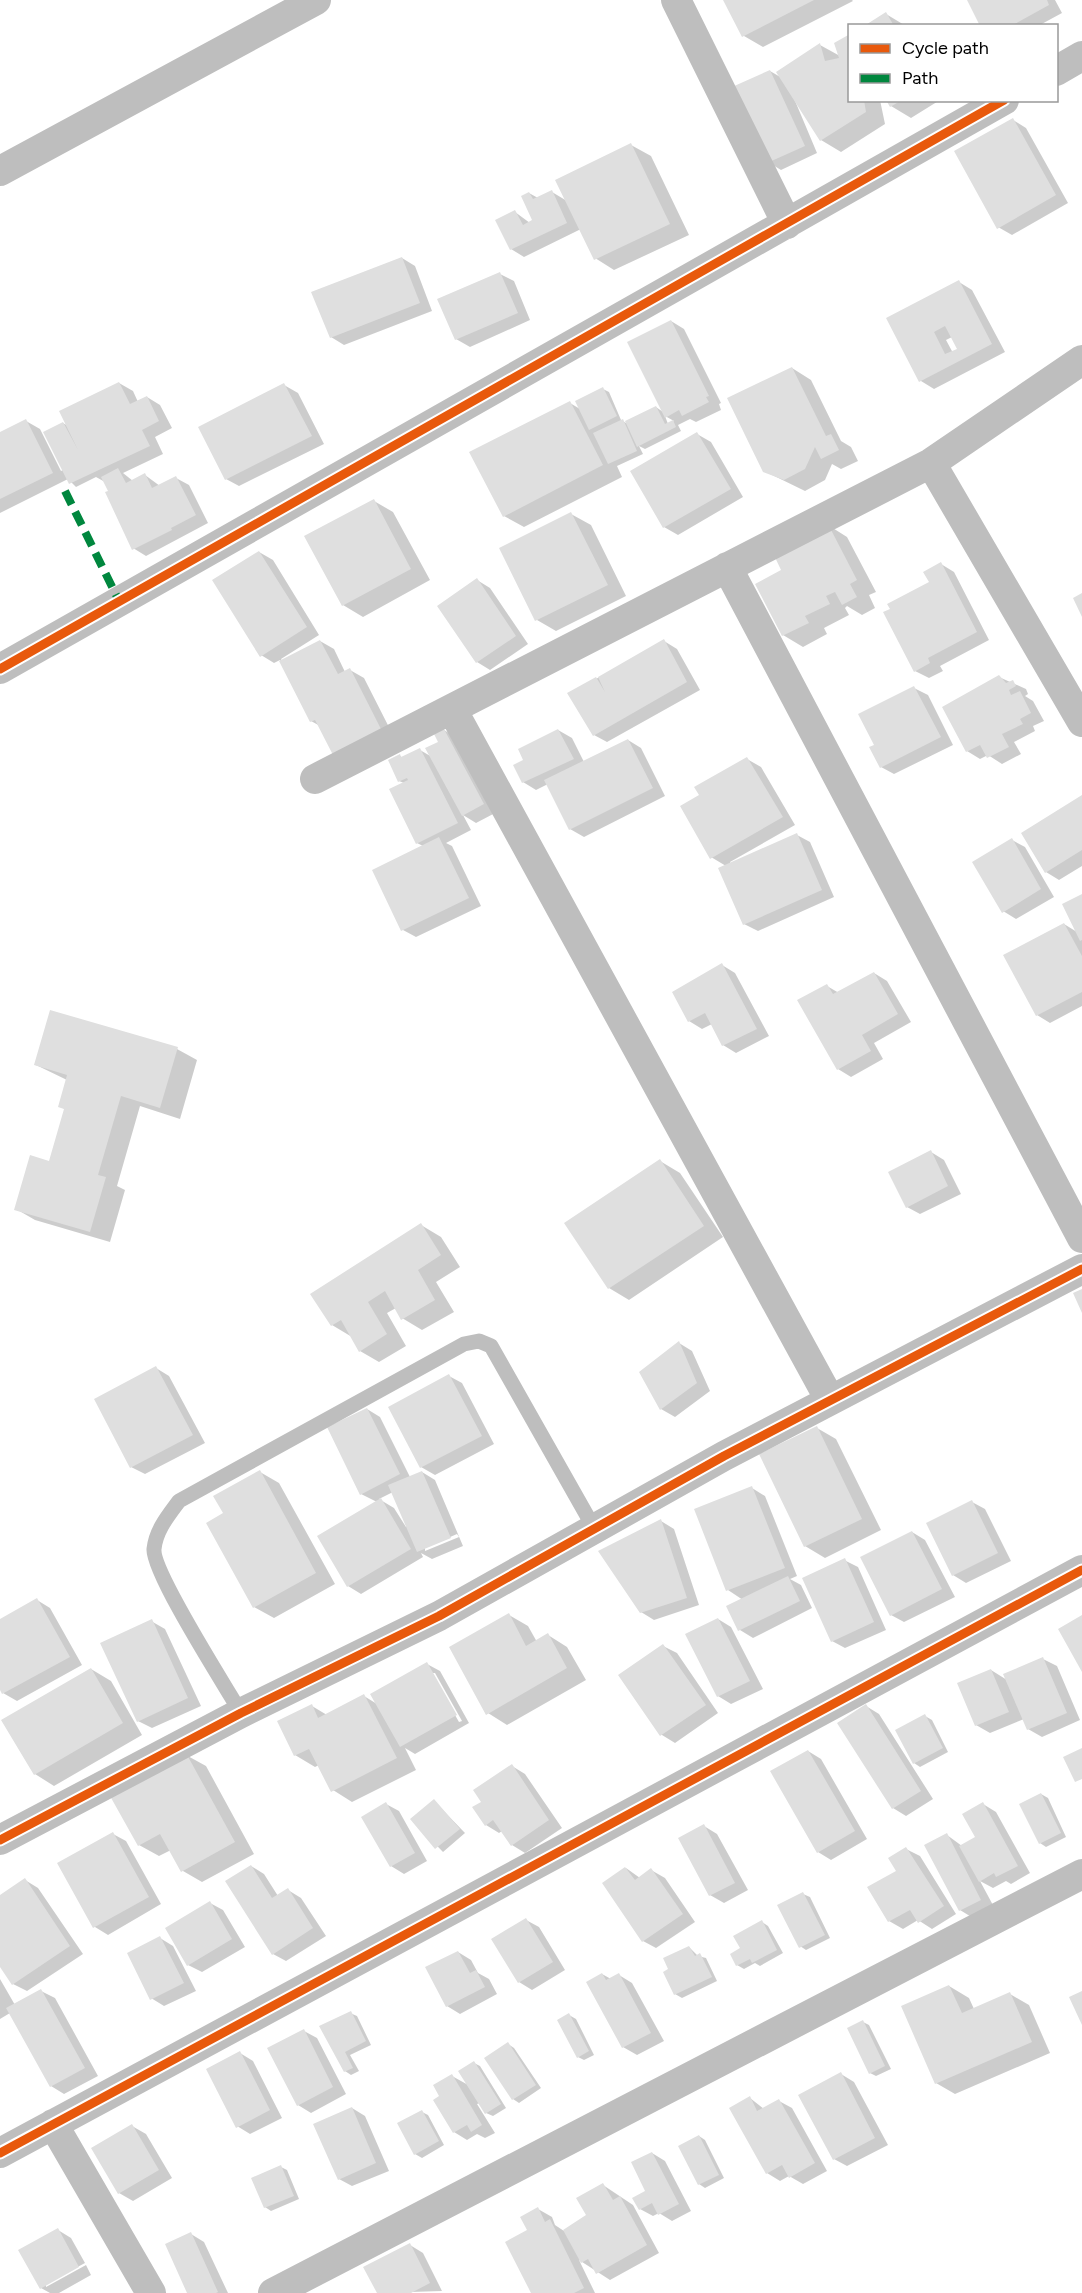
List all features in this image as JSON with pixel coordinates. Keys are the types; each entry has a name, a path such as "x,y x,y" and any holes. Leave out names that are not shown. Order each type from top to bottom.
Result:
{"street":[{"path":"0,171 316,0"},
{"path":"676,0 787,224"},
{"path":"1058,70 1082,56"},
{"path":"0,669 1000,102"},
{"path":"315,779 453,711 931,463 1082,360"},
{"path":"931,463 1082,722"},
{"path":"727,567 1082,1238"},
{"path":"453,711 830,1400"},
{"path":"2,1834 439,1616 594,1528 830,1400 1082,1269"},
{"path":"0,2153 1082,1570"},
{"path":"273,2293 1082,1874"},
{"path":"53,2124 151,2293"}],"lane":[{"path":"241,1713 179,1610 154,1552 161,1525 179,1501 464,1344 479,1341 491,1346 594,1528"}],"building":[{"path":"723,0 814,0 742,37"},
{"path":"967,0 1047,0 1049,5 1015,24 979,24"},
{"path":"886,12 893,24 867,24"},
{"path":"848,35 848,102 864,102 866,112 820,141 776,72 820,43 825,61 839,58 834,43"},
{"path":"770,70 805,146 767,163 732,87"},
{"path":"887,102 899,102 890,107"},
{"path":"1013,118 1056,195 997,229 954,151"},
{"path":"631,143 670,224 594,260 555,180"},
{"path":"552,190 567,223 510,250 495,220 515,210 523,225 532,220 521,196 529,192 533,199"},
{"path":"402,257 420,303 330,338 311,292"},
{"path":"500,272 518,313 455,340 437,299"},
{"path":"959,280 992,344 919,382 886,318","holes":["945,326 957,349 945,354 934,332"]},
{"path":"671,320 709,396 706,397 709,402 682,416 679,410 665,418 627,342"},
{"path":"792,367 826,436 831,434 839,450 821,459 815,447 805,469 784,480 763,472 727,398"},
{"path":"119,382 130,404 147,396 159,421 142,430 150,446 69,484 43,432 63,422 78,450 59,411"},
{"path":"284,383 312,436 225,480 198,427"},
{"path":"603,387 617,416 589,430 575,401"},
{"path":"570,401 603,465 503,517 469,452"},
{"path":"656,406 665,424 673,420 676,427 637,447 625,421"},
{"path":"26,419 53,473 0,499 0,432"},
{"path":"623,419 637,451 608,464 593,433"},
{"path":"697,432 731,489 663,528 630,471"},
{"path":"118,468 126,483 145,473 152,488 176,476 196,515 132,550 105,492 108,491 101,477"},
{"path":"374,499 411,569 342,606 304,536"},
{"path":"571,512 608,585 535,621 499,548"},
{"path":"828,524 857,580 850,584 857,597 842,605 835,592 826,596 830,604 805,616 809,623 782,636 755,584 781,570 772,551"},
{"path":"259,551 307,627 260,657 212,580"},
{"path":"941,562 977,632 928,658 930,663 914,672 883,612 890,609 887,604 929,582 923,572"},
{"path":"477,578 516,636 476,663 437,606"},
{"path":"1082,593 1082,617 1073,598"},
{"path":"664,639 687,682 593,736 567,693 596,677 605,692 598,677"},
{"path":"320,640 338,674 350,668 382,731 333,755 315,720 310,722 279,661"},
{"path":"999,675 1006,683 1013,680 1016,686 1009,690 1011,695 1020,691 1031,713 1020,719 1023,724 1002,734 1009,747 987,758 980,745 966,752 942,707"},
{"path":"914,686 941,737 880,768 869,747 874,745 858,714"},
{"path":"444,729 484,804 462,816 425,748 438,742 434,734"},
{"path":"558,729 574,759 522,783 513,765 523,760 518,749"},
{"path":"628,739 653,788 569,830 544,780"},
{"path":"420,748 458,823 416,844 389,789 408,780 407,778 398,782 388,760"},
{"path":"747,757 783,817 710,859 680,806 699,795 694,787"},
{"path":"1082,795 1082,850 1045,873 1021,833"},
{"path":"797,833 822,890 743,925 718,868"},
{"path":"439,837 469,898 401,931 372,870"},
{"path":"1012,838 1041,889 1002,913 972,862"},
{"path":"1082,894 1082,940 1080,941 1062,904"},
{"path":"1064,923 1082,956 1082,992 1036,1016 1003,955"},
{"path":"722,963 757,1029 722,1046 705,1013 688,1022 672,992"},
{"path":"874,972 898,1014 862,1035 871,1051 837,1070 797,1000 827,984 833,994"},
{"path":"50,1010 178,1047 160,1108 121,1096 98,1175 106,1177 90,1232 14,1210 30,1155 49,1161 64,1109 58,1107 67,1075 34,1065"},
{"path":"931,1150 948,1186 906,1208 888,1172"},
{"path":"660,1159 704,1226 608,1289 564,1223"},
{"path":"421,1223 441,1255 418,1270 435,1300 401,1320 385,1291 368,1302 387,1334 359,1352 341,1320 331,1326 310,1294"},
{"path":"1082,1289 1082,1313 1073,1293"},
{"path":"679,1341 697,1383 660,1410 639,1372"},
{"path":"156,1366 193,1435 130,1468 94,1399"},
{"path":"449,1374 482,1436 420,1468 388,1407"},
{"path":"367,1408 400,1474 360,1495 327,1427"},
{"path":"817,1426 862,1519 804,1547 759,1454"},
{"path":"260,1470 316,1573 253,1608 206,1523 223,1513 213,1496"},
{"path":"422,1471 451,1538 417,1552 388,1485"},
{"path":"752,1486 785,1568 726,1591 694,1509"},
{"path":"381,1498 411,1549 347,1587 317,1536"},
{"path":"972,1500 998,1553 952,1576 926,1523"},
{"path":"661,1519 687,1598 640,1613 598,1551"},
{"path":"912,1531 942,1589 890,1616 860,1557"},
{"path":"845,1558 874,1622 831,1642 802,1578"},
{"path":"788,1576 800,1601 738,1631 726,1606"},
{"path":"37,1598 70,1657 2,1694 0,1690 0,1619"},
{"path":"509,1613 526,1646 548,1633 567,1668 486,1715 449,1647"},
{"path":"1082,1615 1082,1672 1058,1629"},
{"path":"718,1618 750,1681 717,1697 685,1634"},
{"path":"152,1619 188,1698 137,1722 100,1643"},
{"path":"663,1644 706,1705 660,1736 618,1675"},
{"path":"1043,1657 1067,1713 1027,1730 1003,1674"},
{"path":"427,1662 457,1715 400,1747 370,1694"},
{"path":"91,1668 123,1723 34,1775 1,1720"},
{"path":"991,1669 1009,1712 975,1726 957,1683"},
{"path":"364,1694 397,1758 331,1792 309,1749 294,1756 277,1721 312,1704 318,1718"},
{"path":"866,1704 921,1791 892,1809 837,1723"},
{"path":"925,1714 943,1748 913,1764 895,1730"},
{"path":"1082,1748 1082,1779 1075,1782 1063,1757"},
{"path":"808,1750 855,1831 817,1853 770,1771"},
{"path":"186,1753 235,1842 181,1872 160,1834 138,1846 110,1796"},
{"path":"512,1764 549,1820 511,1846 493,1820 485,1826 472,1807 481,1802 473,1790"},
{"path":"1041,1793 1061,1833 1039,1844 1019,1804"},
{"path":"434,1799 460,1829 435,1849 410,1819"},
{"path":"386,1802 415,1853 390,1867 361,1817"},
{"path":"983,1802 1018,1866 996,1877 994,1873 979,1882 959,1846 975,1837 962,1814"},
{"path":"704,1824 735,1883 709,1896 678,1838"},
{"path":"113,1832 149,1897 93,1928 57,1863"},
{"path":"947,1833 981,1900 959,1911 924,1845"},
{"path":"906,1847 944,1906 918,1923 910,1910 888,1922 867,1887 896,1871 888,1858"},
{"path":"251,1865 272,1898 288,1888 313,1928 272,1955 225,1881"},
{"path":"625,1867 635,1880 651,1868 683,1914 642,1942 602,1883"},
{"path":"25,1878 70,1946 12,1985 0,1967 0,1895"},
{"path":"803,1892 825,1935 799,1948 777,1905"},
{"path":"210,1901 232,1939 187,1966 165,1928"},
{"path":"526,1918 553,1962 518,1983 491,1939"},
{"path":"762,1920 777,1950 752,1963 750,1959 736,1966 730,1954 740,1948 733,1936"},
{"path":"160,1936 184,1983 150,2000 127,1953"},
{"path":"689,1946 695,1956 700,1953 712,1977 674,1995 663,1972 668,1969 663,1958"},
{"path":"458,1951 470,1973 476,1970 485,1987 446,2007 425,1967"},
{"path":"602,1973 606,1980 619,1973 651,2033 622,2048 586,1982"},
{"path":"949,1985 962,2013 1010,1992 1032,2042 935,2084 901,2006"},
{"path":"41,1989 85,2068 50,2087 6,2008"},
{"path":"1082,1991 1082,2025 1069,1997"},
{"path":"351,2011 366,2041 345,2052 353,2068 344,2072 319,2026"},
{"path":"569,2013 589,2051 577,2058 557,2020"},
{"path":"863,2020 885,2066 869,2074 847,2028"},
{"path":"304,2029 333,2087 297,2106 267,2048"},
{"path":"508,2042 536,2085 512,2100 484,2058"},
{"path":"240,2051 270,2110 236,2128 206,2069"},
{"path":"474,2061 501,2104 485,2114 458,2071"},
{"path":"841,2072 875,2138 833,2160 798,2095"},
{"path":"452,2074 482,2125 471,2132 467,2125 453,2133 433,2100 439,2096 433,2085"},
{"path":"750,2096 757,2111 779,2099 815,2163 789,2178 782,2165 766,2174 729,2108"},
{"path":"352,2107 376,2163 338,2180 313,2124"},
{"path":"422,2110 439,2141 414,2155 397,2123"},
{"path":"132,2124 159,2170 118,2194 91,2148"},
{"path":"699,2135 719,2175 698,2185 678,2146"},
{"path":"652,2152 679,2204 658,2215 652,2203 639,2210 632,2198 645,2191 631,2162"},
{"path":"281,2165 294,2196 264,2208 251,2178"},
{"path":"603,2183 613,2200 620,2196 647,2245 596,2274 588,2259 581,2263 563,2230 586,2215 576,2198"},
{"path":"538,2207 545,2222 550,2219 584,2288 574,2293 531,2293 505,2242 527,2230 520,2217"},
{"path":"58,2228 79,2267 40,2289 18,2250"},
{"path":"191,2232 218,2292 216,2293 187,2293 165,2244"},
{"path":"410,2243 430,2283 411,2293 377,2293 363,2267"}],"marked path":[{"path":"65,491 120,603"}],"cycle path":[{"path":"0,669 1000,102"},
{"path":"0,1840 241,1713 439,1616 724,1456 1082,1269"},
{"path":"0,2153 1082,1570"}]}
